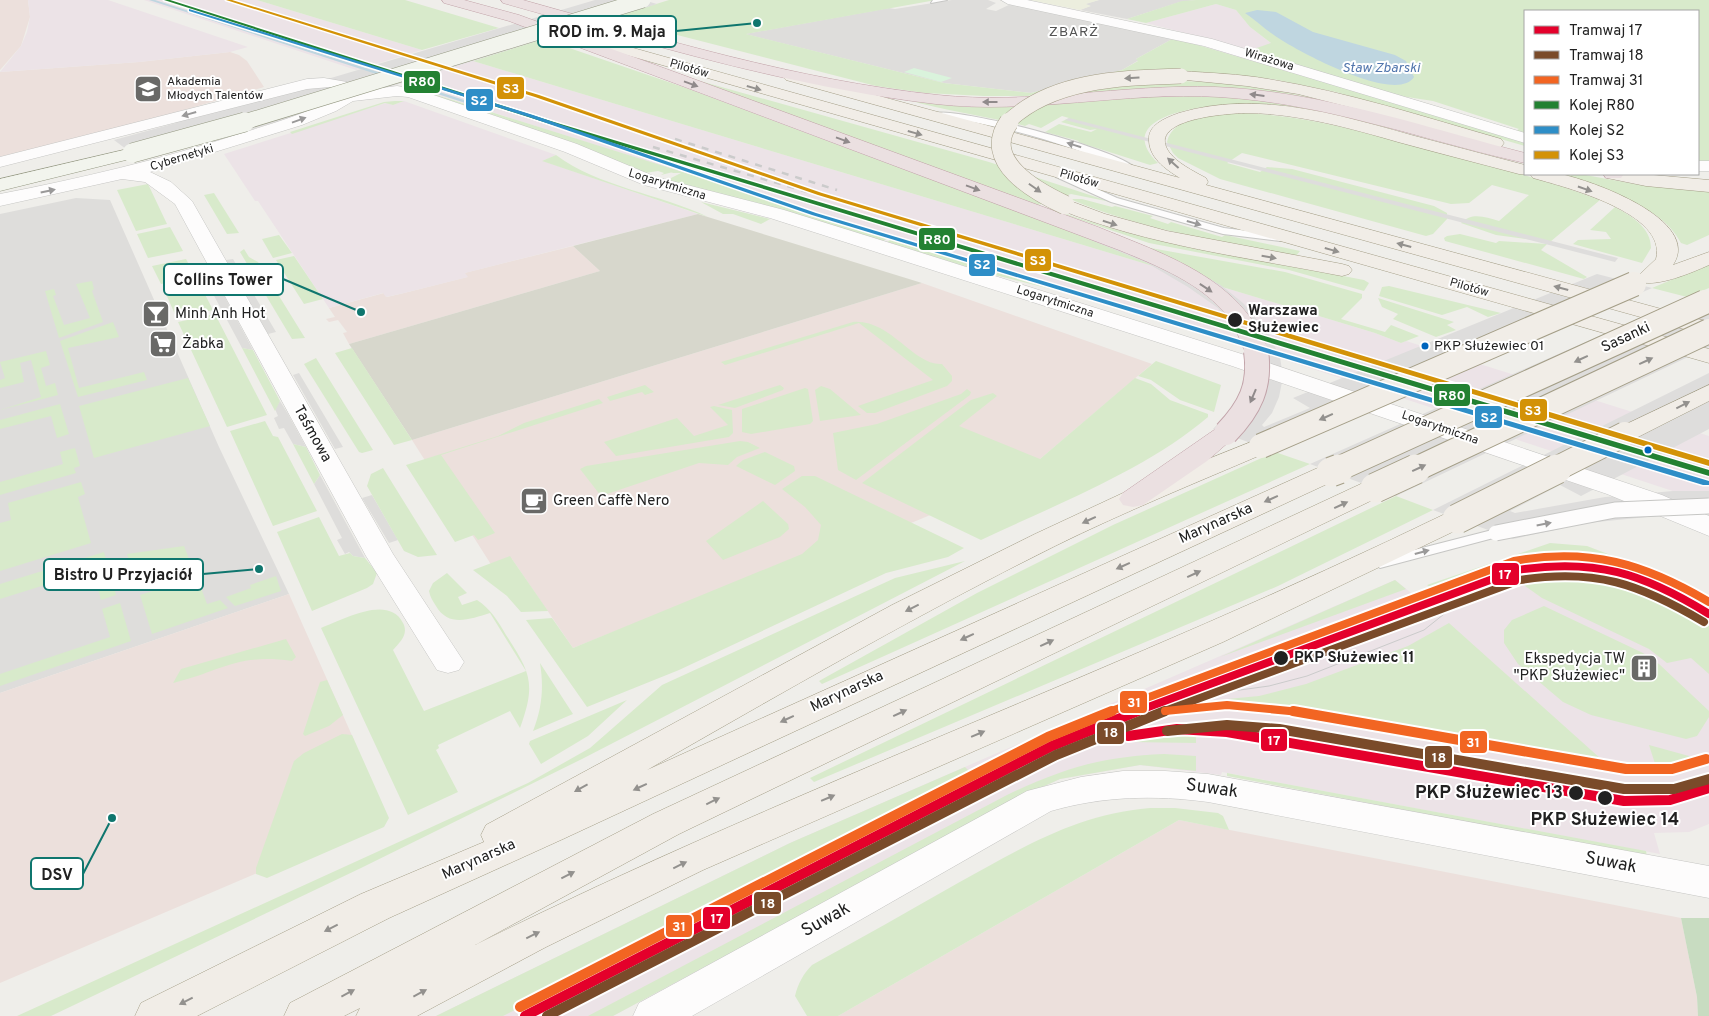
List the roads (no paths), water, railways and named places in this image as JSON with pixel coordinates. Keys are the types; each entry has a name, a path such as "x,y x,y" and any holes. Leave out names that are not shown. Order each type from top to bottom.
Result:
{"highway":[{"name":"Pilotów","path":"449,0 514,18"},
{"name":"Pilotów","path":"508,0 761,69"},
{"path":"514,18 1091,231 1149,255 1201,284 1231,306 1251,337 1260,370 1256,389 1249,406 1226,433 1198,455 1133,499"},
{"path":"761,69 879,92 952,101 1009,102 1175,92 1245,93 1343,110 1524,158"}],"main road":[{"name":"Pilotów","path":"514,18 1049,171 1709,356"},
{"name":"Pilotów","path":"761,69 1247,201 1709,330"},
{"path":"1524,151 1306,91 1238,80 1181,76 1120,79 1068,90 1028,106 1010,121 1001,142 1001,148 1007,161 1026,182 1064,206 1112,224 1157,235 1330,267 1470,299 1584,321"},
{"path":"1247,201 1218,190 1178,169 1161,152 1157,145 1156,137 1162,127 1176,119 1224,109 1274,110 1338,121 1524,170"},
{"path":"1542,175 1607,197 1630,207 1650,221 1663,236 1668,251 1663,264 1643,280"},
{"path":"1621,175 1709,186"},
{"path":"375,906 558,801 904,612 1133,499 1643,280 1679,270 1709,258"},
{"name":"Sasanki","path":"1543,376 1707,302"},
{"name":"Sasanki","path":"305,1016 666,824 1709,330"},
{"name":"Marynarska","path":"156,1016 375,906 550,829 1543,376"},
{"path":"377,1016 490,956 793,813 1210,635 1358,569 1709,392"}],"street":[{"path":"449,55 616,0"},
{"path":"449,55 644,0"},
{"name":"Wirażowa","path":"1008,0 1207,42 1524,138"},
{"name":"Cybernetyki","path":"0,185 449,55"},
{"path":"0,162 112,135 253,97 316,83 336,84 349,94"},
{"name":"Logarytmiczna","path":"349,94 397,91 421,95 571,148 650,182 777,214 1240,361 1652,500 1709,527"},
{"name":"Cybernetyki","path":"0,200 113,176 187,157 330,108 349,94"},
{"name":"Cybernetyki","path":"0,175 127,149"},
{"name":"Taśmowa","path":"183,202 176,168 187,157"},
{"name":"Taśmowa","path":"113,176 151,177 164,184 183,202 380,556 412,602 448,662"},
{"name":"Suwak","path":"654,1016 1040,801 1081,790 1132,783 1171,783 1253,794 1709,882"}],"lane":[{"path":"933,2 944,0"},
{"path":"1358,569 1496,533 1615,510 1709,506"}],"water":[{"name":"Staw Zbarski","path":"1257,10 1276,12 1313,32 1395,55 1406,61 1414,77 1404,84 1389,85 1350,74 1310,56 1278,38 1245,13"}],"waterway":[{"path":"151,0 492,110"}],"tram line":[{"name":"31","path":"520,1007 1048,737 1142,699 1514,561 1540,556 1565,555 1590,556 1615,561 1663,577 1709,602"},
{"name":"17","path":"525,1016 1052,746 1145,708 1517,570 1569,565 1618,571 1664,588 1709,614"},
{"name":"18","path":"547,1016 1056,755 1149,717 1520,580 1570,575 1616,582 1638,588 1704,622"},
{"path":"1145,708 1189,697 1269,686 1307,676 1424,630 1478,587 1499,577"},
{"name":"31","path":"1165,711 1227,705 1282,709 1626,769 1672,769 1706,759"},
{"name":"18","path":"1167,731 1227,725 1279,729 1624,789 1674,789 1709,779"},
{"name":"17","path":"1128,736 1177,729 1227,732 1624,801 1670,800 1709,788"}],"railway":[{"path":"675,139 837,190"},
{"path":"653,147 825,197"}],"rail line":[{"name":"R80","path":"166,0 552,123 1709,473"},
{"name":"S3","path":"228,0 537,96 820,194 1709,463"},
{"name":"S2","path":"191,10 531,116 814,214 1706,483"}],"place":[{"name":"ROD im. 9. Maja","path":"757,23"},
{"name":"Akademia Młodych Talentów","path":"148,89"},
{"name":"Collins Tower","path":"361,312"},
{"name":"Minh Anh Hot","path":"156,314"},
{"name":"Warszawa Służewiec","path":"1235,320"},
{"name":"Żabka","path":"163,344"},
{"name":"PKP Służewiec 01","path":"1425,346"},
{"name":"Green Caffè Nero","path":"534,501"},
{"name":"Bistro U Przyjaciół","path":"259,569"},
{"name":"PKP Służewiec 11","path":"1281,658"},
{"name":"Ekspedycja TW \"PKP Służewiec\"","path":"1644,668"},
{"name":"PKP Służewiec 13","path":"1576,793"},
{"name":"PKP Służewiec 14","path":"1605,798"},
{"name":"DSV","path":"112,818"}],"district":[{"name":"ZBARŻ","path":"1074,32"}]}
